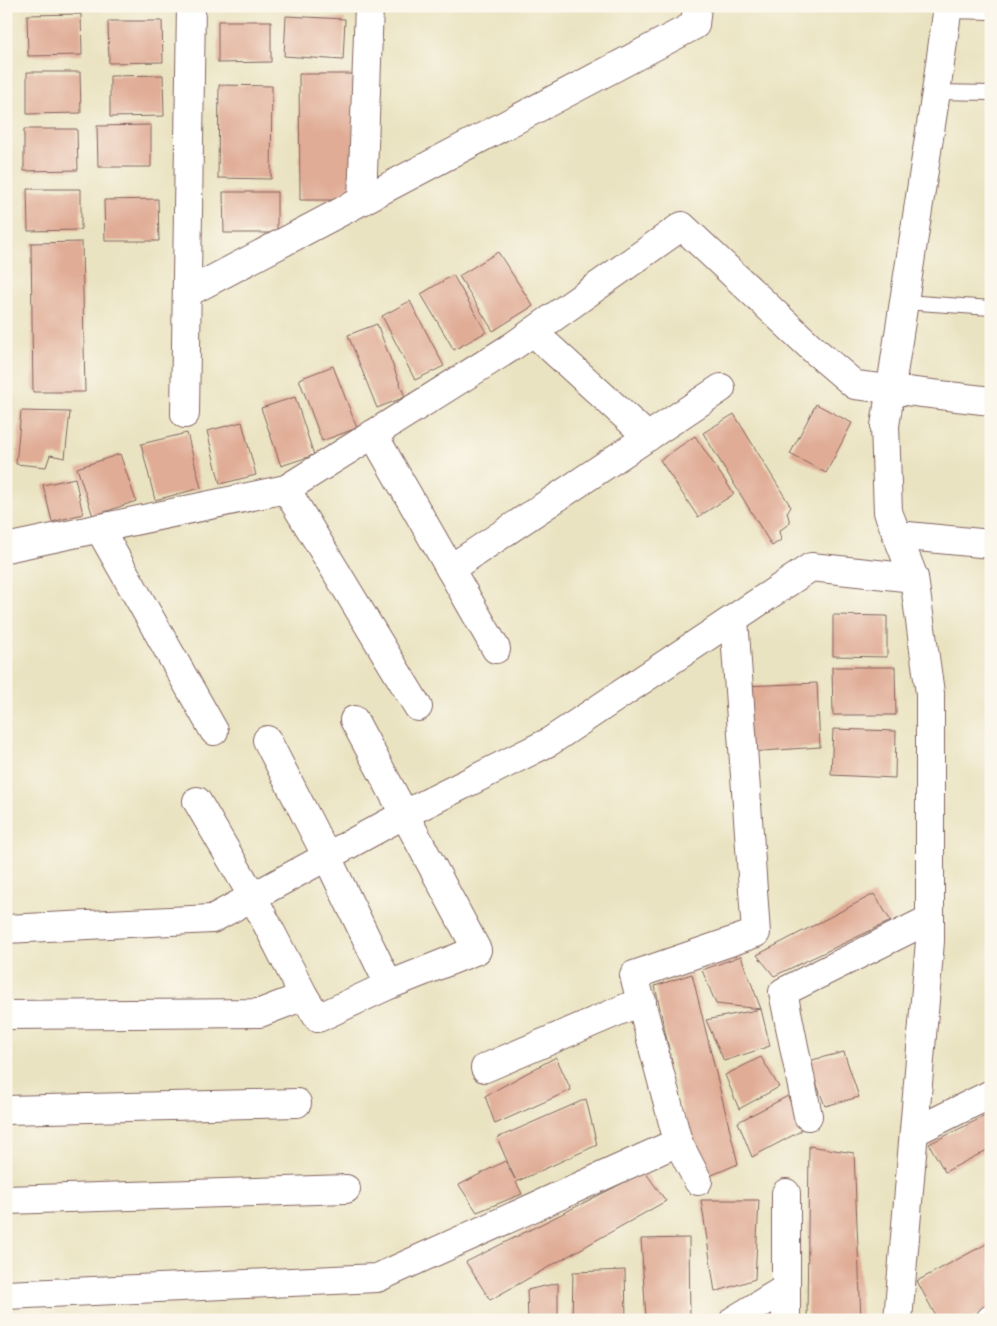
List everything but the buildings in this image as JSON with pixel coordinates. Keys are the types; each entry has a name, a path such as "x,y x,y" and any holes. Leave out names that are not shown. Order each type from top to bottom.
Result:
{"street":[{"path":"185,414 190,6"},
{"path":"362,200 369,6"},
{"path":"187,293 695,25 697,6"},
{"path":"898,1320 930,941 930,692 914,578 888,512 885,426 947,9"},
{"path":"6,548 286,489 533,332 682,226 814,350 855,385 991,401"},
{"path":"533,332 648,437"},
{"path":"450,569 721,388"},
{"path":"373,434 496,649"},
{"path":"286,489 418,707"},
{"path":"99,528 214,731"},
{"path":"897,535 991,544"},
{"path":"6,929 212,919 405,814 550,742 811,567 914,578"},
{"path":"698,1181 678,1142 634,974 756,933 734,619"},
{"path":"197,801 252,897 304,996 318,1018 389,985 477,950 354,720"},
{"path":"267,740 327,857 389,985"},
{"path":"808,1116 783,992 930,919"},
{"path":"6,1015 260,1013 304,996"},
{"path":"484,1068 642,1001"},
{"path":"914,1132 991,1094"},
{"path":"6,1110 297,1103"},
{"path":"6,1295 377,1278 678,1142"},
{"path":"6,1200 346,1189"},
{"path":"786,1193 786,1320"},
{"path":"734,1320 785,1289"}],"lane":[{"path":"947,9 991,12"},
{"path":"936,92 991,93"},
{"path":"904,302 991,308"}]}
